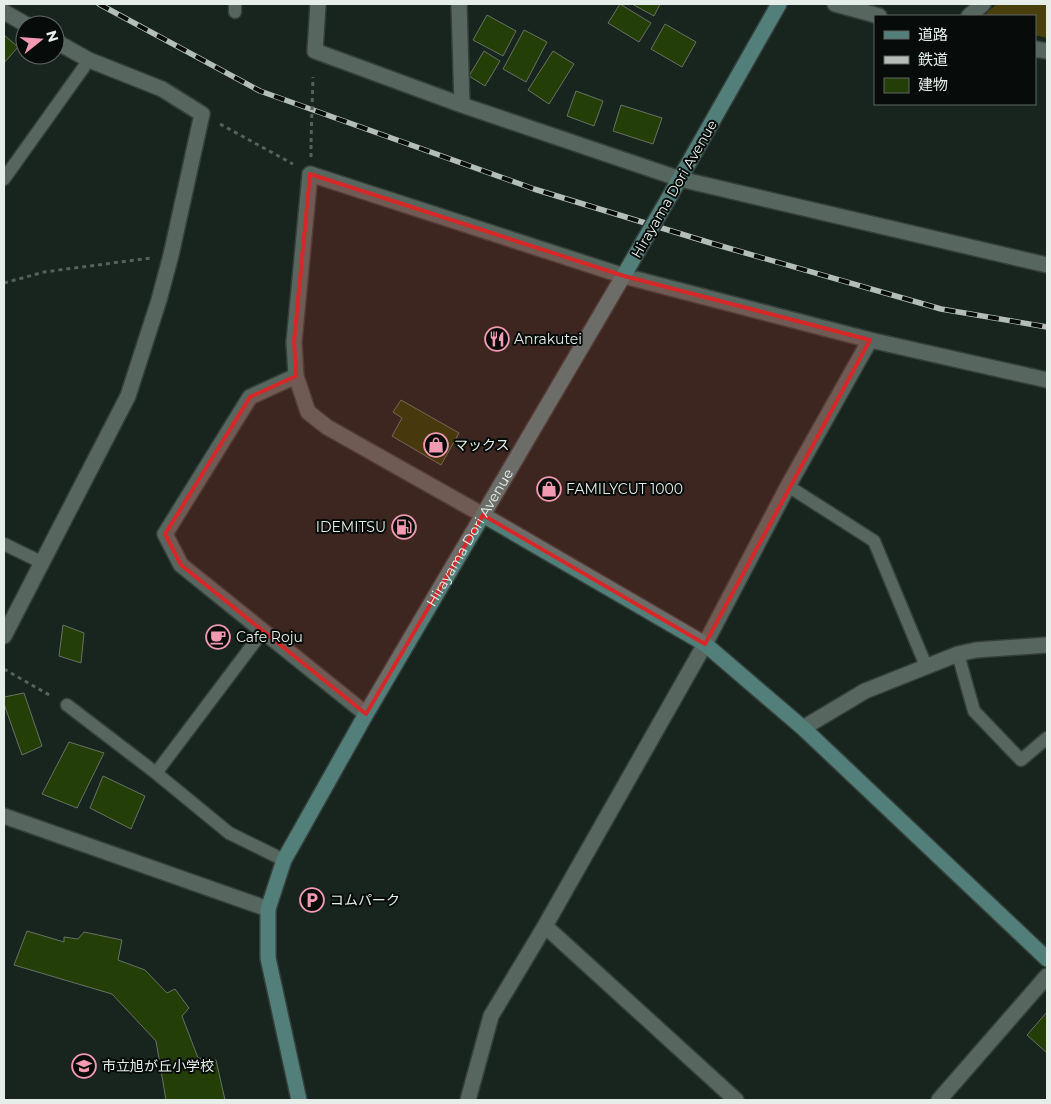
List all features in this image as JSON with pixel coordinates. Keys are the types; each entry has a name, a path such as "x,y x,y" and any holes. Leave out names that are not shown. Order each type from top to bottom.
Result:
{"main road":[{"name":"Hirayama Dori Avenue","path":"299,1100 268,958 268,909 284,860 366,714 626,272 779,4"},
{"path":"483,515 705,644 803,728 1047,959"}],"street":[{"path":"318,4 315,51 462,105 680,179 1047,265"},
{"path":"458,4 462,105"},
{"path":"835,4 875,15"},
{"path":"970,15 983,4"},
{"path":"4,12 15,18"},
{"path":"4,636 8,616 41,562 128,396 159,300 171,255 202,114 162,89 89,60 65,47"},
{"path":"483,515 321,422 308,412 296,376 294,342 310,174 626,272 870,340 1047,380"},
{"path":"468,1100 491,1016 545,926 705,644 788,486 870,340"},
{"path":"296,376 250,397 165,534 181,565 366,714"},
{"path":"803,728 865,691 958,654 976,650 1047,645"},
{"path":"4,816 268,909"},
{"path":"545,926 736,1100"},
{"path":"939,1100 1047,976"}],"lane":[{"path":"4,179 89,60"},
{"path":"788,486 874,541 926,666"},
{"path":"4,544 41,562"},
{"path":"156,773 263,631"},
{"path":"958,654 974,711 1021,760 1047,738"},
{"path":"67,705 156,773 229,833 284,860"}],"path":[{"path":"311,142 314,77"},
{"path":"202,114 310,174"},
{"path":"4,283 44,272 171,255"},
{"path":"4,669 67,705"}],"highlighted area":[{"path":"310,174 624,276 870,340 705,644 483,515 366,714 181,565 165,534 250,397 296,376 294,342"}],"shaded area":[{"path":"997,4 1047,4 1047,38 1036,35 1036,15 987,15 986,13"}],"building":[{"path":"620,4 651,23 639,42 608,23"},
{"path":"632,4 660,4 654,16"},
{"path":"487,15 516,31 503,56 473,40"},
{"path":"665,24 696,42 682,67 651,49"},
{"path":"524,30 547,42 526,82 503,69"},
{"path":"4,35 15,44 15,50 4,63"},
{"path":"484,51 500,61 485,86 469,76"},
{"path":"553,51 574,64 549,104 528,90"},
{"path":"576,91 603,101 594,126 567,116"},
{"path":"621,105 662,118 653,144 613,131"},
{"path":"401,400 459,433 441,465 392,436 402,418 393,412"},
{"path":"63,625 84,633 81,663 59,656"},
{"path":"24,693 42,746 22,755 4,704 4,697"},
{"path":"69,742 104,753 77,808 42,794"},
{"path":"103,776 145,796 131,829 90,808"},
{"path":"27,931 64,942 64,937 78,939 84,932 122,940 118,960 145,970 167,993 175,989 189,1008 182,1016 198,1058 216,1060 225,1100 166,1100 156,1041 112,994 14,965"},
{"path":"1047,1012 1047,1053 1027,1035"}],"railway":[{"path":"99,4 260,91 534,189 714,244 941,309 1047,327"}],"place":[{"name":"Anrakutei","path":"497,339"},
{"name":"マックス","path":"436,445"},
{"name":"FAMILYCUT 1000","path":"549,489"},
{"name":"IDEMITSU","path":"404,527"},
{"name":"Cafe Roju","path":"218,637"},
{"name":"コムパーク","path":"312,900"},
{"name":"市立旭が丘小学校","path":"84,1066"}]}
